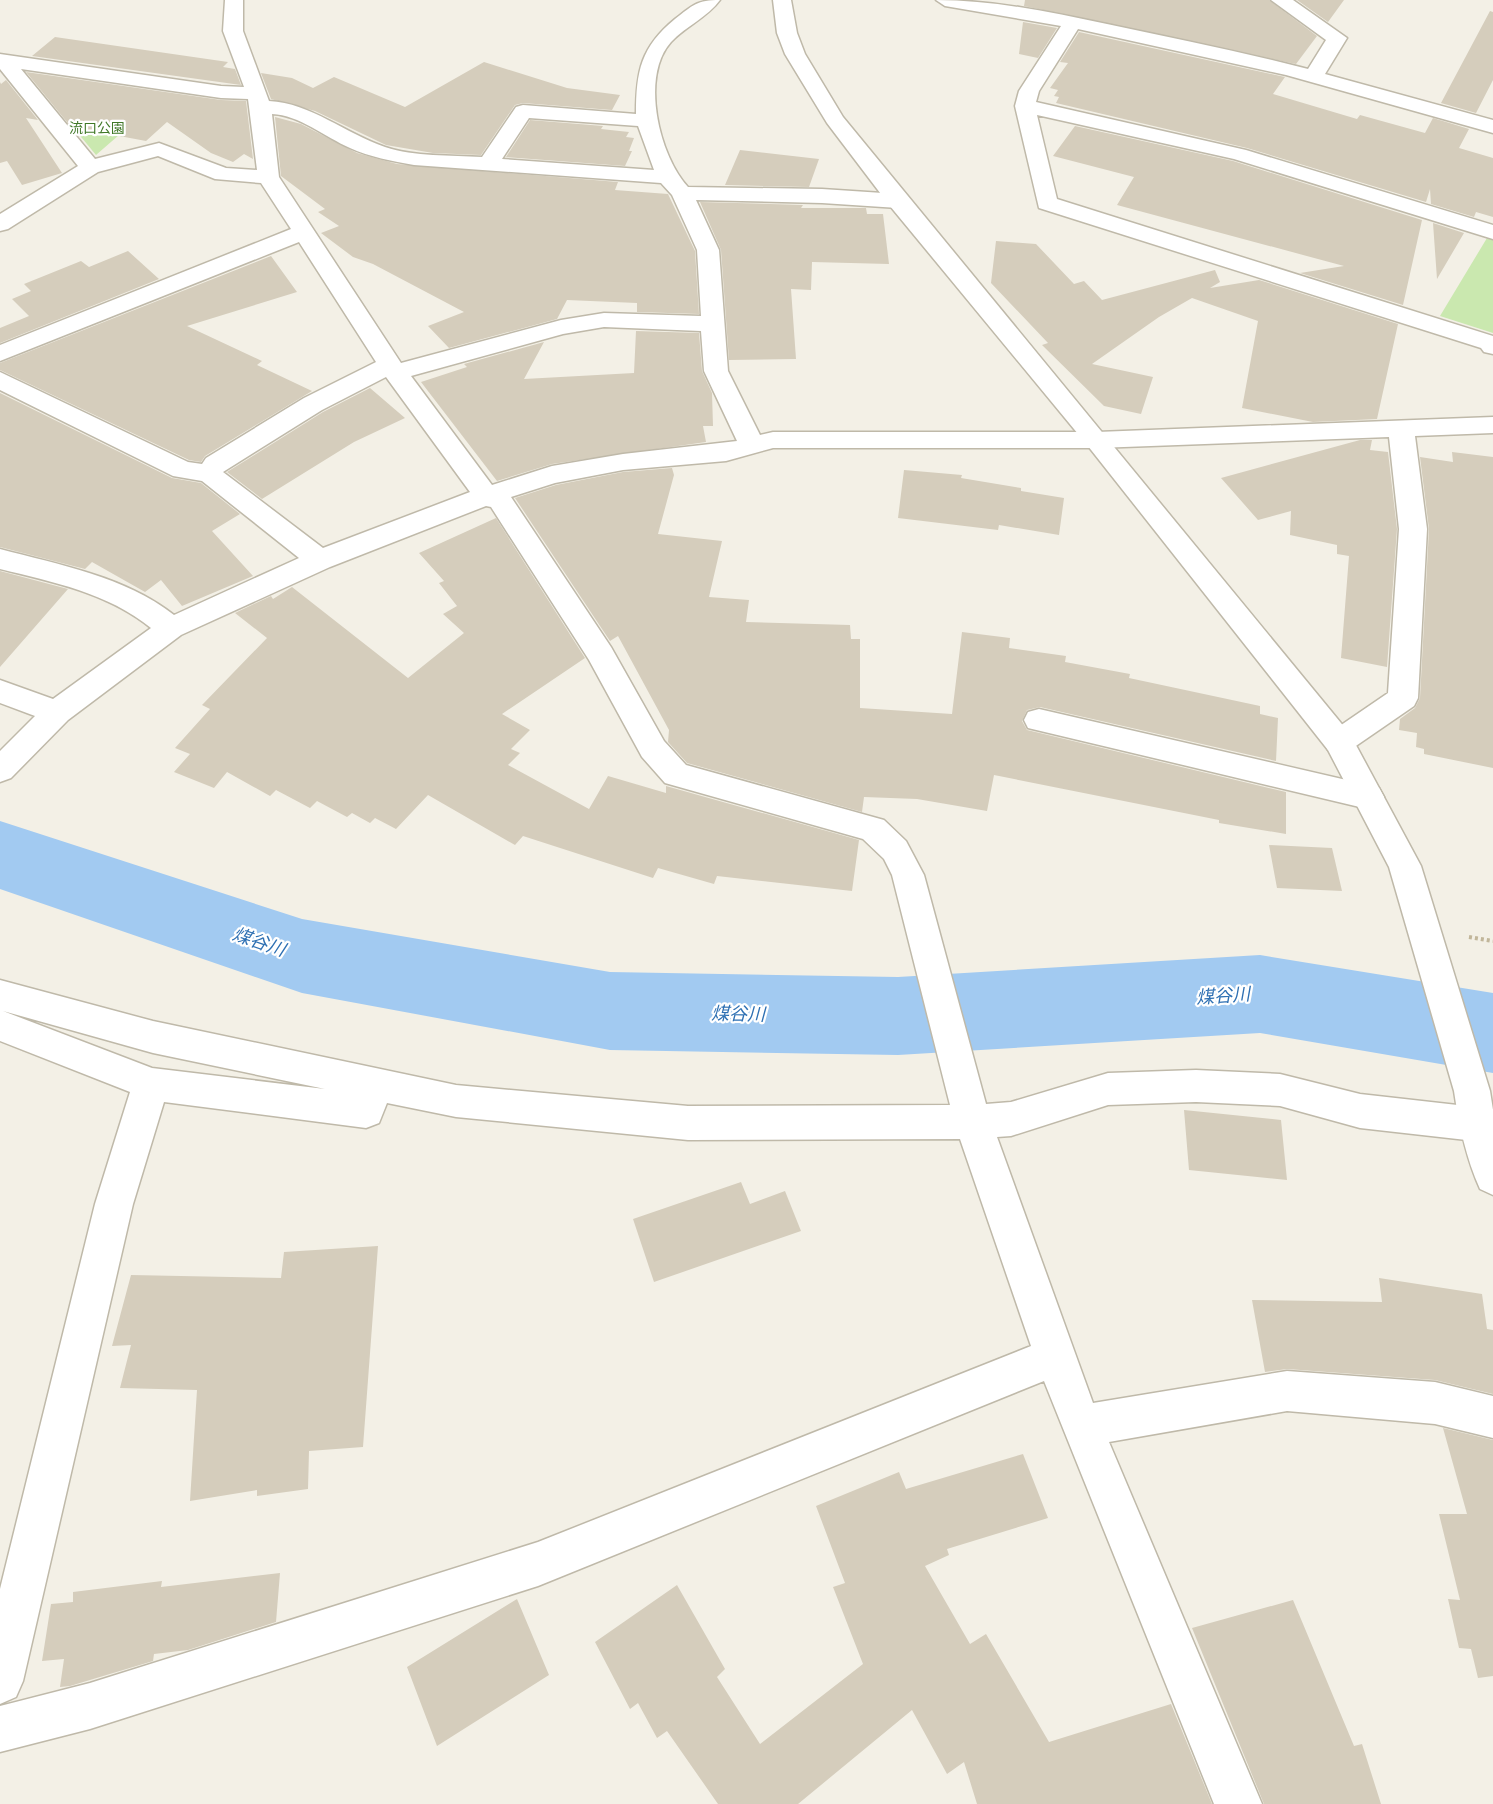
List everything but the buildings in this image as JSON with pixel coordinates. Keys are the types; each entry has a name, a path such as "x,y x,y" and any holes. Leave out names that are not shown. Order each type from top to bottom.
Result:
{"street":[{"path":"234,0 233,31 258,100 268,177 393,368 486,496 500,501 601,654 654,749 676,774 701,783 873,830 895,850 908,875 974,1122 1041,1318 1057,1356 1081,1426 1238,1804"},
{"path":"711,0 672,29 656,49 649,68 646,121 674,185 708,249 716,371 752,445"},
{"path":"782,0 787,33 804,72 834,119 898,201 1097,440 1339,742 1405,866 1481,1114 1493,1177"},
{"path":"1280,0 1337,38 1313,77"},
{"path":"956,1 1072,22 1313,77 1493,127"},
{"path":"1072,22 1029,91 1024,106 1047,203 1490,343 1493,346"},
{"path":"1,60 221,92 258,100 297,113 383,153 414,159 489,163 674,185 898,201"},
{"path":"1,60 90,167"},
{"path":"1024,106 1239,154 1493,232"},
{"path":"489,163 523,111 646,121"},
{"path":"0,224 90,167 159,149 223,174 268,177"},
{"path":"0,354 303,232"},
{"path":"210,474 215,464 313,404 393,368 561,327 604,320 714,324"},
{"path":"0,380 182,470 210,474 320,560"},
{"path":"1,769 13,741 57,712 171,628 320,560 486,496 572,471 623,462 726,453 773,440 1097,440 1493,424"},
{"path":"1339,742 1404,698 1413,529 1401,428"},
{"path":"0,559 93,584 141,604 171,628"},
{"path":"0,691 57,712"},
{"path":"1039,720 1368,797"},
{"path":"0,995 153,1037 456,1101 688,1123 974,1122 1011,1119 1108,1089 1196,1086 1280,1090 1360,1111 1481,1114"},
{"path":"0,1025 150,1084 366,1111 377,1084"},
{"path":"0,1681 114,1204 150,1084"},
{"path":"0,1729 90,1706 538,1564 1057,1356"},
{"path":"1081,1426 1287,1391 1435,1403 1493,1417"}],"green space":[{"name":"流口公園","path":"49,98 142,115 96,155"},
{"path":"1487,238 1493,240 1493,333 1440,316"}],"waterway":[{"name":"煤谷川","path":"0,855 302,956 610,1011 898,1016 1260,994 1493,1033"}]}
